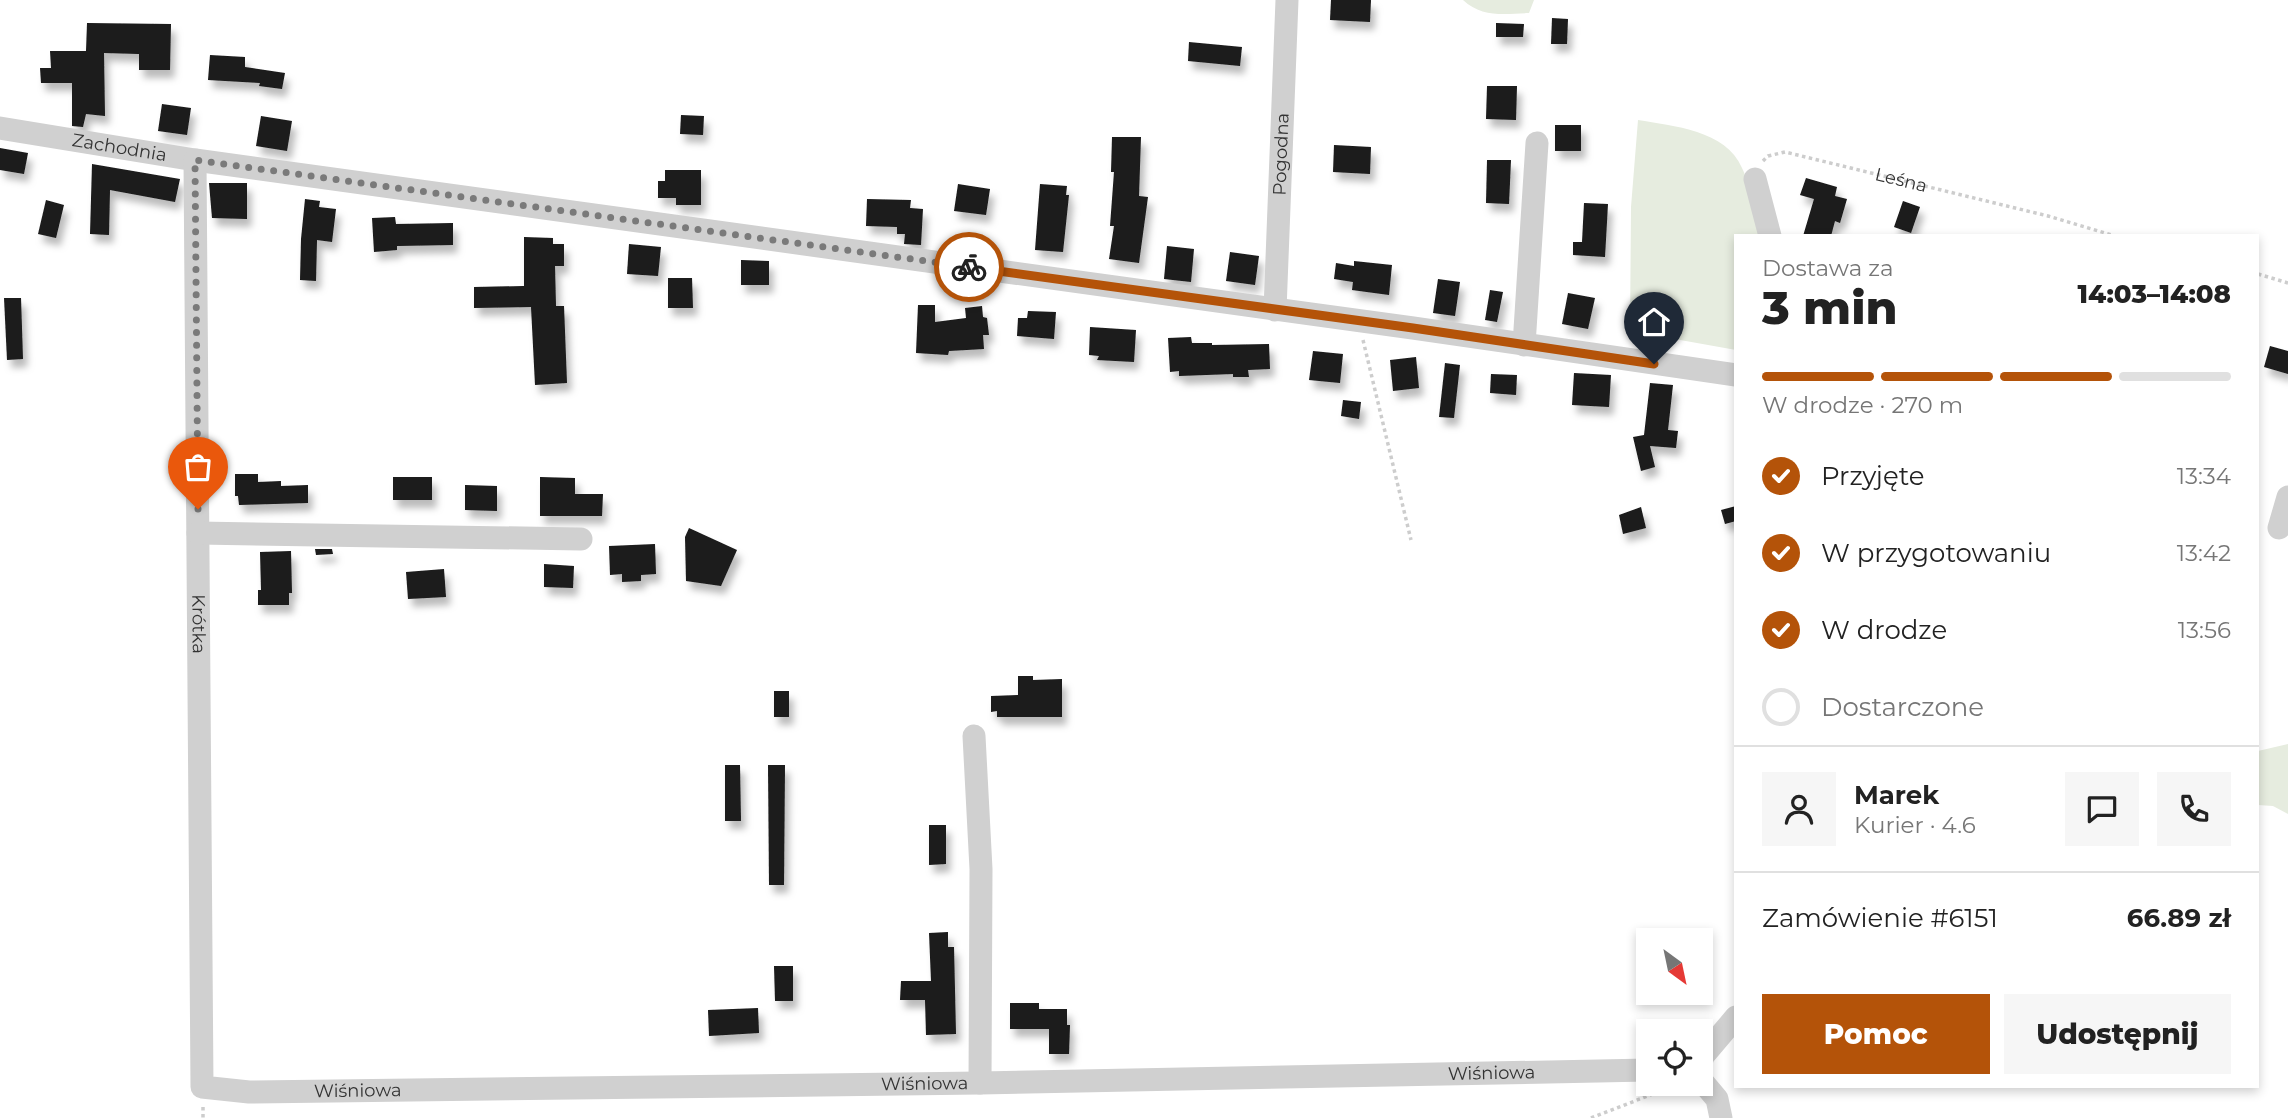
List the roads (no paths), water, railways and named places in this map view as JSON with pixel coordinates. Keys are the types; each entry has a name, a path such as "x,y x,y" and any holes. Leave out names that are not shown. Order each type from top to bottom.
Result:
{"street":[{"name":"Pogodna","path":"1275,310 1287,0"},
{"name":"Zachodnia","path":"0,128 195,160 1734,375"},
{"path":"1524,345 1536,143"},
{"name":"Krótka","path":"195,160 202,1087"},
{"path":"1755,180 1769,234"},
{"path":"2275,527 2288,496"},
{"path":"198,533 581,538"},
{"path":"974,736 981,869 980,1083"},
{"path":"1713,1044 1734,1019"},
{"name":"Wiśniowa","path":"202,1087 249,1092 980,1083 1636,1070"},
{"path":"1713,1094 1717,1099 1721,1118"}]}
